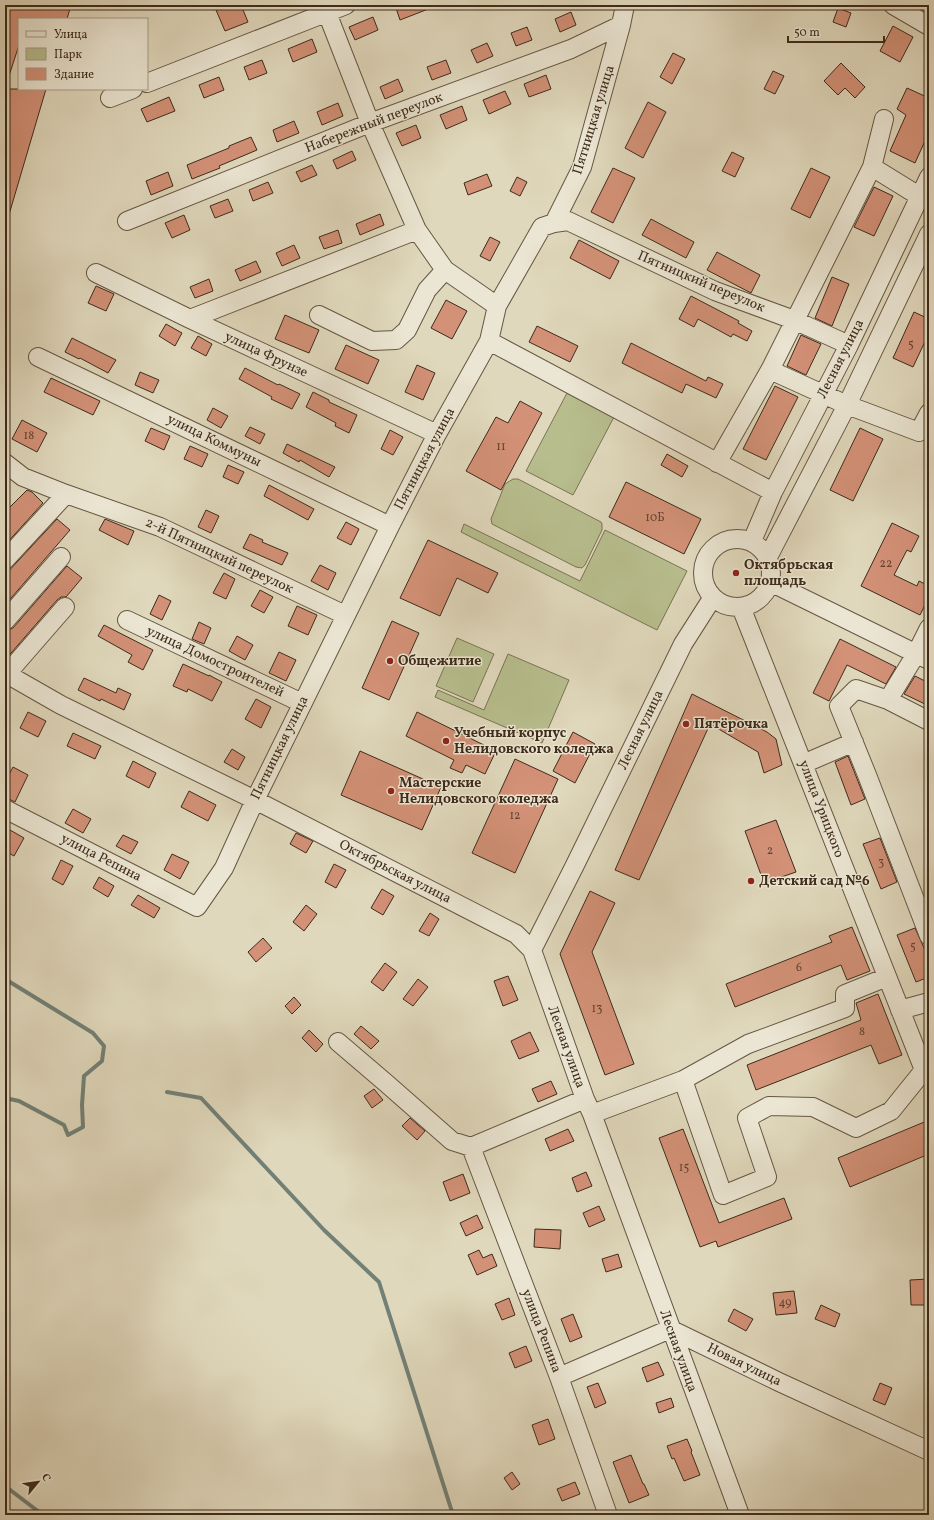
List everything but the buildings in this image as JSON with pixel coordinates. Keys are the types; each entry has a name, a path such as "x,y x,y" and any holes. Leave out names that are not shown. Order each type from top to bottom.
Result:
{"street":[{"path":"148,83 325,9 346,5"},
{"name":"Пятницкая улица","path":"197,906 224,868 255,800 345,615 437,434 489,341 497,306 542,227 554,223 582,168 621,25 625,5"},
{"path":"893,5 929,26"},
{"path":"325,9 370,123 417,230 445,270 497,306"},
{"name":"Набережный переулок","path":"127,221 370,123 571,49 621,25"},
{"path":"110,98 130,90"},
{"path":"717,463 770,370 872,168 884,119"},
{"path":"872,168 919,196"},
{"name":"Лесная улица","path":"752,541 773,492 849,345 929,177"},
{"name":"Пятницкий переулок","path":"554,223 568,221 715,291 794,320 849,345"},
{"path":"190,319 417,230"},
{"name":"Лесная улица","path":"768,557 847,405 929,234"},
{"path":"319,315 372,341 396,340 406,330 427,290 445,270"},
{"name":"улица Фрунзе","path":"96,273 190,319 437,434"},
{"path":"489,341 773,492"},
{"name":"улица Коммуны","path":"38,357 390,526"},
{"path":"770,370 847,405 919,432 929,413"},
{"name":"2-й Пятницкий переулок","path":"5,463 23,477 66,494 160,527 345,615"},
{"path":"5,560 66,494"},
{"path":"740,538 752,541 761,548 768,557 772,568 768,589 761,598 752,604 741,607 730,607 719,603 705,585 703,573 704,562 710,552 718,544 729,539 740,538"},
{"path":"5,621 61,557"},
{"path":"770,582 922,657"},
{"name":"Лесная улица","path":"713,597 683,644 532,950 670,1330 740,1515"},
{"path":"6,674 65,607"},
{"name":"улица Урицкого","path":"741,607 926,1074"},
{"name":"улица Домостроителей","path":"127,620 302,704"},
{"path":"888,700 922,657 929,628"},
{"name":"Октябрьская улица","path":"6,674 61,705 255,800 516,934 532,950"},
{"path":"929,721 888,700 856,689 839,706 929,936"},
{"path":"803,764 854,742"},
{"name":"улица Репина","path":"5,809 197,906"},
{"path":"338,1042 452,1141 471,1147 588,1107 683,1080 748,1044 845,1008 845,994 887,977"},
{"path":"900,1010 929,1002"},
{"path":"683,1080 723,1195 767,1176 747,1118 769,1106 813,1107 856,1128 891,1111 926,1074"},
{"name":"улица Репина","path":"471,1147 559,1378 608,1515"},
{"path":"559,1378 670,1330"},
{"name":"Новая улица","path":"670,1330 929,1451"}],"green space":[{"path":"567,393 614,417 573,495 526,471"},
{"path":"513,479 518,479 601,522 602,530 585,565 582,568 576,567 492,524 491,519 505,484"},
{"path":"464,524 580,581 605,530 687,571 657,630 461,532"},
{"path":"457,638 494,654 473,702 436,686"},
{"path":"508,654 569,680 542,743 435,697 438,690 484,710"}],"waterway":[{"path":"5,979 93,1033 104,1046 102,1061 84,1076 82,1105 83,1127 68,1135 64,1125 19,1101 5,1098"},
{"path":"167,1092 201,1098 324,1230 379,1282 453,1515"},
{"path":"5,1486 43,1515"}],"place":[{"name":"Октябрьская площадь","path":"736,573"},
{"name":"Общежитие","path":"390,661"},
{"name":"Пятёрочка","path":"686,724"},
{"name":"Учебный корпус Нелидовского коледжа","path":"446,741"},
{"name":"Мастерские Нелидовского коледжа","path":"391,791"},
{"name":"Детский сад №6","path":"751,881"}]}
